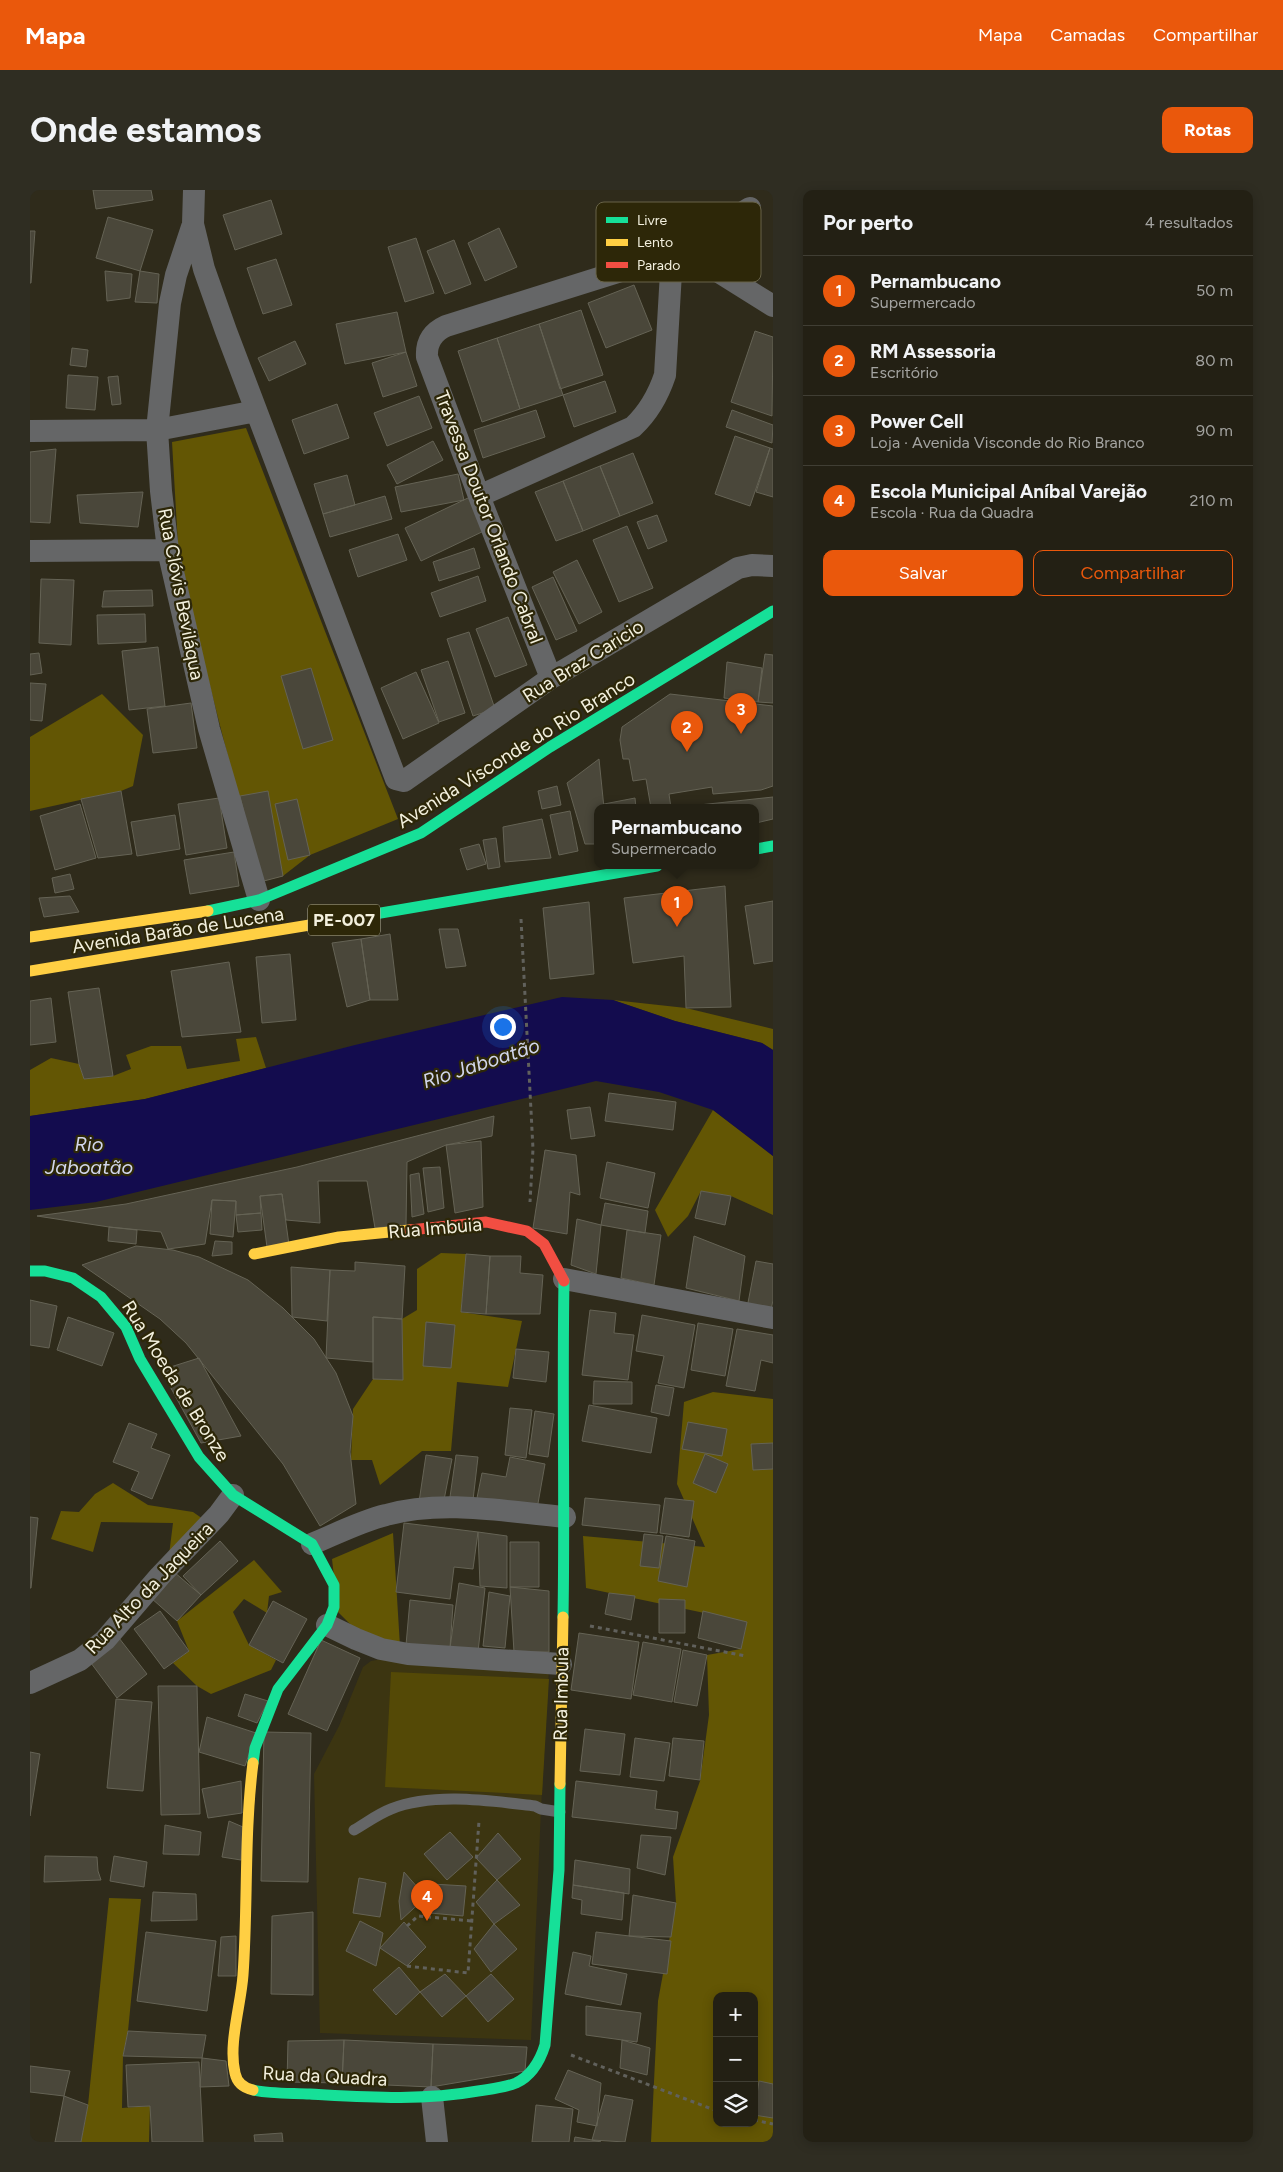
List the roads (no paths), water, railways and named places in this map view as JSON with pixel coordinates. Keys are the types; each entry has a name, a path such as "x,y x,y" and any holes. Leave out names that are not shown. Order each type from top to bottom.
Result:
{"street":[{"name":"Rua Clóvis Beviláqua","path":"194,190 193,224 176,274 170,303 157,430 161,490 168,550 210,730 259,900"},
{"name":"Rua Clóvis Beviláqua","path":"193,224 214,299 256,411 390,764 396,779 404,781"},
{"name":"Travessa Doutor Orlando Cabral","path":"551,678 479,496 427,357 426,348 435,331 446,326 596,278"},
{"path":"479,496 633,427 647,414 660,392 665,375 674,282"},
{"path":"730,282 773,306"},
{"path":"30,432 157,430 256,411"},
{"path":"30,551 168,550"},
{"name":"Rua Braz Caricio","path":"404,781 551,678 738,568 752,565 773,566"},
{"name":"Avenida Visconde do Rio Branco","path":"30,937 228,908 259,900 421,834 550,747 773,612"},
{"path":"759,848 773,846"},
{"name":"Avenida Barão de Lucena","path":"30,971 238,939 517,888 638,869"},
{"name":"Rua Imbuia","path":"254,1254 339,1237 486,1222 526,1231 544,1244 564,1279 562,1386 565,1517 561,1664 559,1870"},
{"name":"Rua Moeda de Bronze","path":"30,1271 73,1278 100,1297 126,1327 140,1359 199,1457 233,1495 312,1544"},
{"path":"564,1279 773,1318"},
{"name":"Rua Alto da Jaqueira","path":"30,1683 80,1660 105,1640 160,1576 219,1514 233,1495"},
{"path":"561,1664 408,1654 382,1649 356,1639 327,1625 334,1606 334,1586 312,1544 386,1515 425,1508 463,1508 565,1517"},
{"name":"Rua da Quadra","path":"327,1625 278,1689 255,1748 249,1796 243,1930 243,1976 234,2054 235,2074 245,2088 258,2091 351,2096 432,2097 474,2093 515,2084 535,2068 545,2045 559,1870"},
{"path":"432,2097 437,2142"}],"lane":[{"path":"354,1830 391,1809 425,1801 480,1800 535,1806 541,1809 560,1812"}],"water":[{"name":"Rio Jaboatão","path":"562,997 613,1000 675,1021 762,1043 773,1050 773,1156 713,1110 659,1092 596,1081 96,1202 30,1210 30,1116 145,1099 355,1045"}],"place":[{"name":"Power Cell","path":"741,734"},
{"name":"RM Assessoria","path":"687,752"},
{"name":"Pernambucano","path":"677,927"},
{"name":"Escola Municipal Aníbal Varejão","path":"427,1921"}]}
